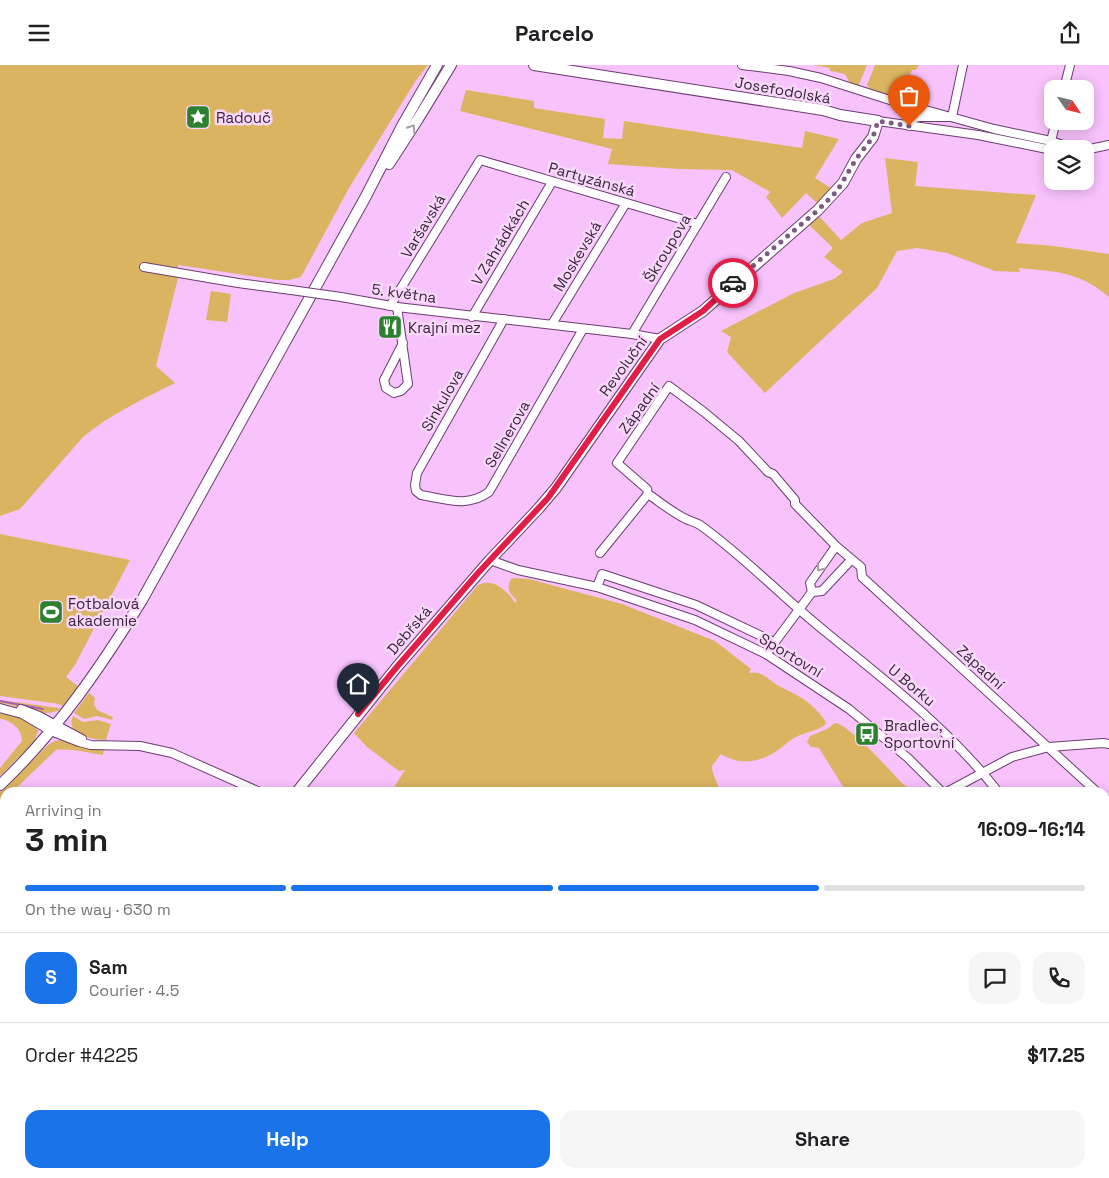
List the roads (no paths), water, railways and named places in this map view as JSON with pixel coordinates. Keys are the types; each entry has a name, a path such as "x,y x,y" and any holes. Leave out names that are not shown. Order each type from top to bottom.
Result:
{"main road":[{"path":"0,785 54,728 107,657 142,600 365,198 396,138 439,65"},
{"path":"365,198 410,133 451,65"},
{"name":"Josefodolská","path":"534,65 823,110 840,115 878,121"},
{"name":"Revoluční","path":"490,560 556,488 660,339 703,311 818,210 843,183 856,159 873,137 878,121"},
{"name":"Debřská","path":"301,787 396,668 490,560"}],"street":[{"name":"Josefodolská","path":"742,65 789,71 820,78 893,101 994,129 1046,140"},
{"path":"952,117 963,65"},
{"path":"1066,80 1070,65"},
{"name":"Josefodolská","path":"909,126 914,119 919,117 952,117"},
{"name":"Josefodolská","path":"878,121 978,135 1044,148"},
{"path":"1094,148 1109,145"},
{"name":"Partyzánská","path":"480,160 698,224"},
{"name":"Varšavská","path":"394,307 480,160"},
{"name":"Škroupova","path":"632,334 726,177"},
{"name":"V Zahrádkách","path":"472,317 552,182"},
{"name":"Moskevská","path":"552,324 626,203"},
{"name":"5. května","path":"144,267 238,283 341,297 394,307 472,317 552,324 660,339"},
{"path":"394,307 403,343 408,384 401,391 394,393 386,388 384,380 403,343"},
{"name":"Sinkulova","path":"421,495 416,491 417,473 504,319"},
{"name":"Sellnerova","path":"421,495 466,502 482,497 489,492 583,329"},
{"name":"Západní","path":"617,463 669,386 739,441 768,472 773,474 795,500 795,504 836,546 861,567 862,577 1092,787"},
{"name":"U Borku","path":"617,463 647,489 648,494 685,519 698,523 748,563 798,609 920,709 953,739 994,787"},
{"path":"600,553 648,494"},
{"path":"812,592 810,583 836,546"},
{"name":"Sportovní","path":"490,560 518,570 597,587 695,620 766,654 849,709 908,758 938,787"},
{"path":"766,654 812,592 822,591 852,560"},
{"name":"Sportovní","path":"597,587 602,573 696,605 774,642"},
{"path":"0,707 24,710 54,728 82,739 101,744 140,745 172,753 248,787"},
{"path":"955,787 1012,757 1049,747 1109,743"}],"waterway":[{"path":"0,701 43,709"}],"place":[{"name":"Radouč","path":"198,117"},
{"name":"Krajní mez","path":"390,327"},
{"name":"Fotbalová akademie","path":"51,612"},
{"name":"Bradlec, Sportovní","path":"867,734"}]}
